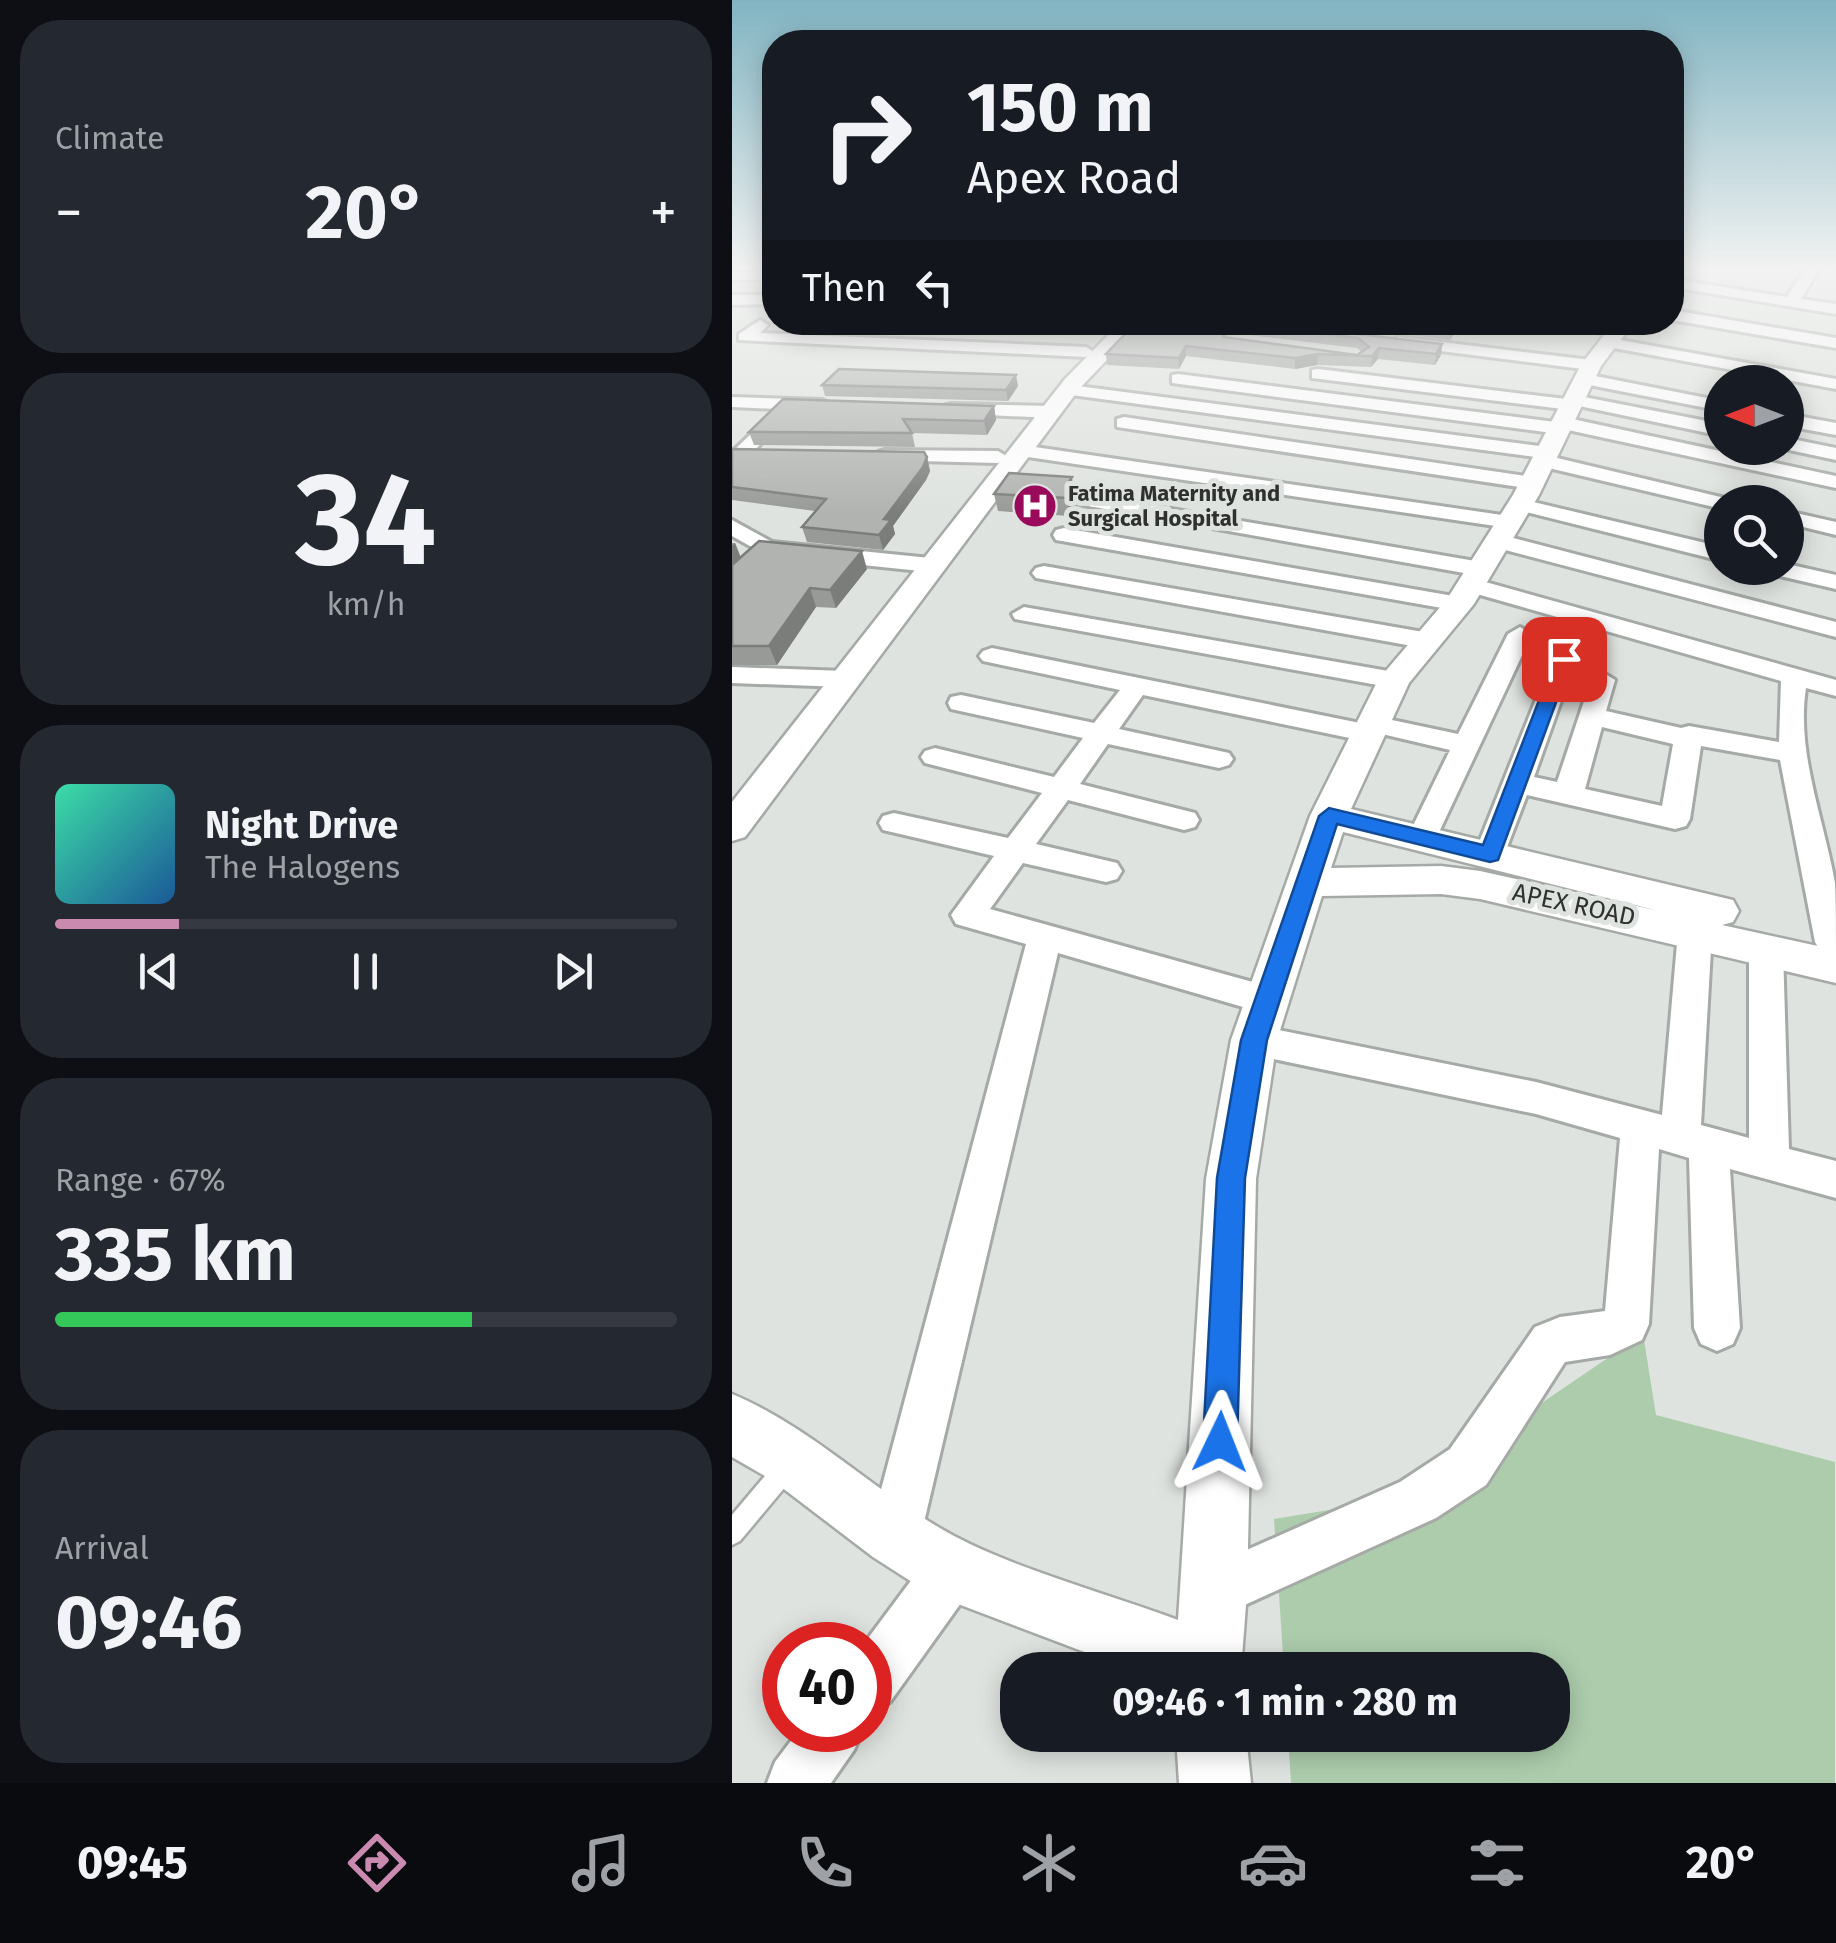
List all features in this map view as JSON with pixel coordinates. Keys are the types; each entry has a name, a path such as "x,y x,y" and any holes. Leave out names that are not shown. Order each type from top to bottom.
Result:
{"street":[{"path":"822,349 1370,430 1563,425 1704,429"},
{"path":"732,828 832,679 1090,349"},
{"path":"923,408 1060,384 1101,349"},
{"path":"1370,430 1416,349"},
{"path":"1426,349 1563,425 1704,493"},
{"path":"1549,349 1563,425 1794,677 1836,688"},
{"path":"732,354 974,366"},
{"path":"1303,372 1396,384 1563,425 1836,482"},
{"path":"1178,379 1563,425 1836,630"},
{"path":"866,456 1009,454 1278,488 1563,425 1834,381"},
{"path":"732,402 848,406"},
{"path":"736,459 792,404"},
{"path":"1124,424 1306,450 1704,408"},
{"path":"1804,423 1836,429"},
{"path":"1084,500 1248,528 1563,425"},
{"path":"1563,425 1704,539"},
{"path":"1064,535 1222,563 1563,425"},
{"path":"1208,1652 1214,1592 1231,1178 1261,1020 1329,816 1394,680 1430,640 1563,425"},
{"path":"1804,447 1836,454"},
{"path":"1194,600 1306,450"},
{"path":"736,459 776,455"},
{"path":"1804,522 1836,529"},
{"path":"732,528 760,554 921,564"},
{"path":"1044,573 1430,640"},
{"path":"1804,575 1836,582"},
{"path":"1024,614 1394,680"},
{"path":"1422,838 1520,634"},
{"path":"992,656 1467,745"},
{"path":"1490,855 1564,659"},
{"path":"732,675 832,679"},
{"path":"1794,677 1790,692 1793,753 1803,800 1826,868 1834,951"},
{"path":"732,789 832,679"},
{"path":"1568,795 1602,680"},
{"path":"1136,685 968,916 1044,939 1261,1020 1769,1162 1835,1187"},
{"path":"961,703 1219,760"},
{"path":"1592,716 1689,739"},
{"path":"1517,783 1675,819 1690,735 1793,753"},
{"path":"935,757 1184,820"},
{"path":"1803,800 1836,804"},
{"name":"APEX ROAD","path":"1329,816 1490,855 1834,951"},
{"path":"894,823 1106,871"},
{"name":"APEX ROAD","path":"1307,882 1412,880 1480,885 1766,950 1834,951"},
{"path":"1214,1592 1418,1500 1468,1466 1550,1343 1565,1337 1617,1332 1626,1324 1677,1137 1695,932"},
{"path":"895,1535 1044,939"},
{"path":"1766,950 1769,1162"},
{"path":"1677,1137 1716,1328"},
{"path":"732,1424 794,1459 895,1535 952,1570 1167,1652"},
{"path":"892,1652 952,1570"},
{"path":"796,1783 818,1752"},
{"path":"1212,1752 1215,1783"}],"lane":[{"path":"732,1534 794,1459"}],"green space":[{"path":"1643,1334 1656,1415 1835,1462 1835,1783 1291,1783 1289,1752 1570,1752 1570,1652 1283,1652 1274,1519 1402,1498"}],"building":[{"path":"1111,349 1184,349 1179,358 1106,354"},
{"path":"1215,349 1314,349 1357,355 1366,349 1378,349 1372,356 1318,354 1295,358"},
{"path":"1390,349 1439,349 1436,354"},
{"path":"839,369 1016,375 1006,390 822,385"},
{"path":"783,399 994,406 984,421 903,419 912,433 749,432"},
{"path":"732,449 924,452 927,457 884,519 891,520 879,535 802,527 826,499 732,487"},
{"path":"1009,473 1072,477 1068,483 1072,489 1067,498 994,494"},
{"path":"759,541 862,551 830,590 810,588 769,646 732,646 732,565"}],"place":[{"name":"Fatima Maternity and Surgical Hospital","path":"1035,506"}],"route":[{"path":"1220,1442 1231,1178 1254,1040 1329,816 1490,855 1564,659"}]}
